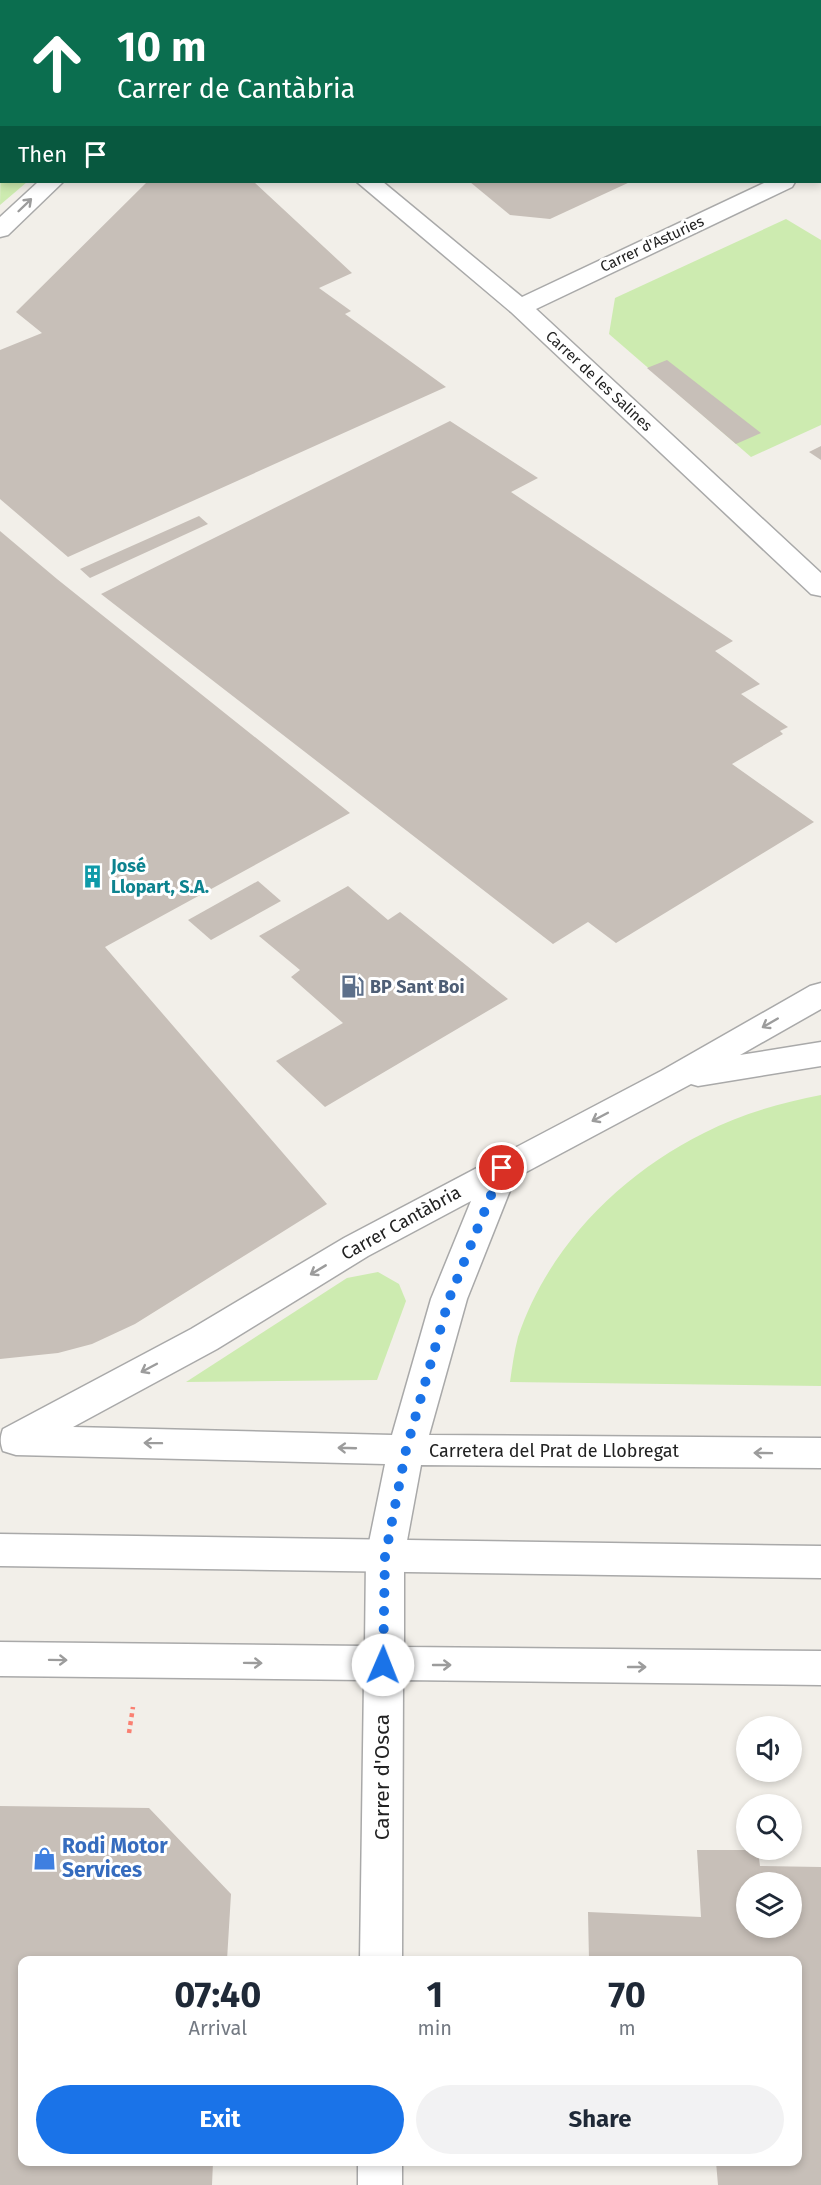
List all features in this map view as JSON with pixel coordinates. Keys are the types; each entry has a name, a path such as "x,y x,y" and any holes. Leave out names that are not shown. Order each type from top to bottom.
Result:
{"street":[{"path":"0,230 50,183"},
{"name":"Carrer de les Salines","path":"370,183 520,307 821,588"},
{"name":"Carrer d'Asturies","path":"520,307 782,183"},
{"name":"Carrer Cantàbria","path":"8,1440 204,1339 356,1247 673,1079 821,994"},
{"path":"673,1079 821,1054"},
{"name":"Carrer d'Osca","path":"381,1956 385,1557 406,1450 449,1299 502,1168"},
{"name":"Carretera del Prat de Llobregat","path":"8,1440 406,1450 821,1453"},
{"path":"0,1550 821,1562"},
{"path":"0,1659 383,1665 821,1668"},
{"path":"380,2166 380,2185"}],"green space":[{"path":"0,183 26,183 0,205"},
{"path":"786,219 821,240 821,425 751,457 609,334 615,298"},
{"path":"821,1095 821,1386 510,1382 518,1337 531,1304 548,1273 568,1244 616,1192 673,1150 718,1126 761,1110"},
{"path":"378,1272 399,1284 406,1301 377,1380 186,1382 347,1278"}],"building":[{"path":"146,183 255,183 352,273 319,288 351,311 345,314 446,387 68,557 0,499 0,350 42,333 16,312"},
{"path":"471,183 628,183 550,219 510,215"},
{"path":"667,360 761,433 736,444 647,368"},
{"path":"450,421 538,478 511,492 733,641 715,651 760,684 741,694 788,727 780,731 783,734 732,764 814,822 616,943 588,922 553,944 101,594"},
{"path":"821,446 821,460 809,452"},
{"path":"199,516 208,524 90,578 80,569"},
{"name":"José Llopart, S.A.","path":"0,531 350,813 105,947 327,1204 135,1324 92,1344 58,1353 0,1359"},
{"path":"258,881 281,901 211,940 188,920"},
{"path":"348,886 388,920 400,912 508,999 325,1107 276,1061 343,1023 291,977 300,970 259,936"},
{"path":"0,1806 149,1808 231,1894 227,1956 18,1956 18,2166 213,2166 212,2185 0,2185"},
{"path":"697,1850 736,1850 736,1860 759,1860 760,1866 821,1867 821,2185 718,2185 716,2166 802,2166 802,1956 589,1956 588,1912 701,1917"}],"place":[{"name":"José Llopart, S.A.","path":"93,876"},
{"name":"BP Sant Boi","path":"352,987"},
{"name":"Rodi Motor Services","path":"44,1858"}],"route":[{"path":"383,1665 385,1557 406,1450 449,1299 502,1168"}]}
